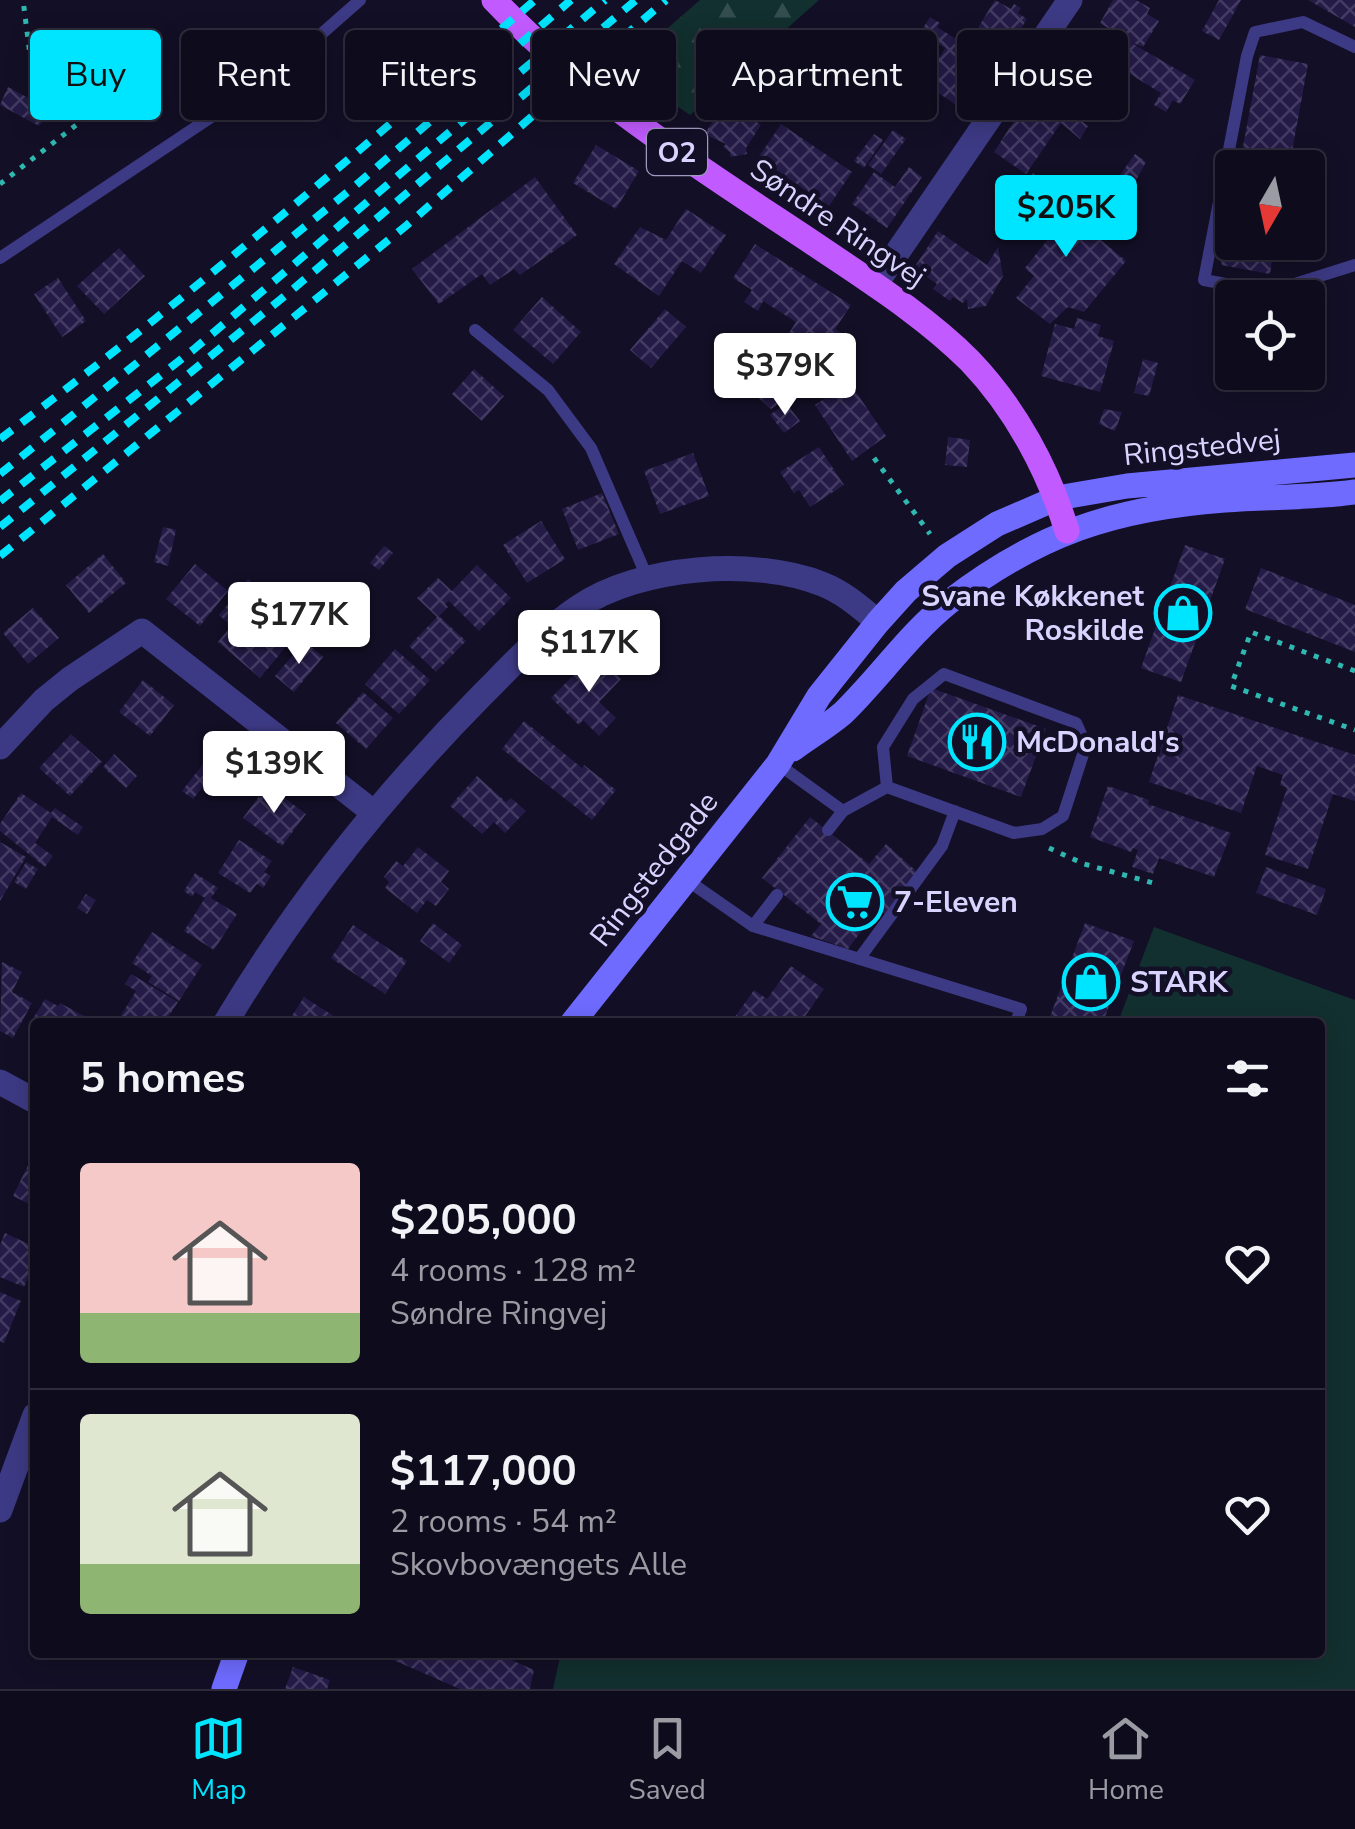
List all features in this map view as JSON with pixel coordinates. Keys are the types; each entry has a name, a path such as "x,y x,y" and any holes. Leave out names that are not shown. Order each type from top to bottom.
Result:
{"main road":[{"name":"Søndre Ringvej","path":"494,0 624,117 926,322 970,361 998,394 1030,444 1057,498"},
{"name":"O2","path":"1057,498 1067,530"}],"street":[{"path":"876,286 1070,0"},
{"name":"Ringstedvej","path":"1057,498 1127,486 1355,464"},
{"name":"Ringstedvej","path":"1067,530 1102,519 1221,500 1355,492"},
{"name":"Ringstedgade","path":"576,1018 781,759 819,696 906,591 947,556 997,524 1057,498"},
{"name":"Ringstedgade","path":"781,759 842,713 906,640 950,602 1067,530"},
{"path":"228,1018 250,982 373,812 534,643 581,605 647,577 721,568 784,573 822,584 849,598 878,622"},
{"path":"0,747 70,678 142,631 373,812"},
{"path":"0,1082 30,1098"},
{"path":"0,1510 30,1429"},
{"path":"224,1689 235,1658"}],"lane":[{"path":"0,258 277,73 360,0"},
{"path":"1355,47 1302,22 1255,32 1247,56 1204,280 1268,292 1355,264"},
{"path":"474,330 548,390 591,448 647,577"},
{"path":"828,830 842,811 886,787 1014,833 1042,829 1062,816 1086,745 1076,723 944,674 913,699 884,747 886,787"},
{"path":"781,759 842,811"},
{"path":"859,959 942,846 955,811"},
{"path":"687,880 753,926 1021,1009 1018,1018"},
{"path":"753,926 777,895"}],"path":[{"path":"0,184 93,112 30,55 23,0"},
{"path":"874,458 947,556"},
{"path":"1355,671 1251,632 1231,686 1355,730"},
{"path":"1014,833 1084,864 1158,884"}],"green space":[{"path":"700,0 819,0 785,30 696,30 696,110 690,115 676,105 676,30 666,30"},
{"path":"1154,927 1355,1000 1355,1689 553,1689 560,1658 1325,1658 1325,1018 1120,1018"}],"building":[{"path":"995,0 1011,9 1014,4 1021,8 1018,13 1027,19 1020,30 977,30"},
{"path":"1113,0 1136,0 1150,8 1147,14 1159,21 1143,47 1130,42 1195,80 1180,104 1173,100 1166,112 1154,105 1161,93 1128,73 1128,30 1111,30 1100,23"},
{"path":"1219,0 1241,0 1219,40 1202,31"},
{"path":"1308,0 1355,0 1355,27"},
{"path":"930,17 940,23 937,27 957,40 957,106 937,92 937,61 945,48 937,43 937,30 922,30"},
{"path":"1260,55 1308,64 1292,150 1242,150"},
{"path":"8,87 30,99 30,120 43,120 39,126 0,105"},
{"path":"714,120 754,120 761,125 746,148 747,154 730,157 723,147 726,144 704,134"},
{"path":"1015,120 1080,120 1088,126 1080,139 1061,123 1026,174 994,152"},
{"path":"781,124 852,172 829,206 758,158"},
{"path":"893,130 906,139 881,174 868,165"},
{"path":"874,134 883,140 864,168 854,161"},
{"path":"596,145 639,171 616,209 573,183"},
{"path":"1135,154 1146,162 1134,184 1120,175"},
{"path":"909,167 922,177 887,228 852,204 874,172 895,187"},
{"path":"1033,173 1059,194 1051,204 1079,226 1088,215 1102,226 1095,235 1126,261 1084,312 1068,307 1050,324 1016,298 1034,276 1025,268 1049,238 1029,223 1045,204 1022,185"},
{"path":"535,177 577,235 520,275 514,269 490,285 482,274 439,304 412,269"},
{"path":"686,209 726,235 701,273 682,261 659,296 614,264 640,227 666,240"},
{"path":"938,231 987,265 998,247 1003,276 986,306 968,309 967,299 963,303 953,297 950,301 933,289 937,284 914,268"},
{"path":"755,244 851,305 835,329 851,339 842,354 808,332 802,342 789,333 796,322 763,301 758,311 744,302 752,290 733,278"},
{"path":"119,248 145,276 104,314 77,286"},
{"path":"1222,260 1272,260 1270,274 1221,265"},
{"path":"58,278 86,321 62,337 34,294"},
{"path":"542,297 581,332 553,364 513,330"},
{"path":"665,309 686,327 651,368 630,350"},
{"path":"1077,318 1101,325 1098,336 1114,341 1100,392 1041,376 1055,324 1074,329"},
{"path":"755,355 796,391 771,409 735,377"},
{"path":"1143,359 1158,363 1149,396 1134,393"},
{"path":"474,369 504,396 482,421 452,394"},
{"path":"849,382 886,436 852,461 815,405"},
{"path":"786,403 800,421 784,433 770,415"},
{"path":"1104,409 1122,412 1115,431 1099,424"},
{"path":"948,437 970,440 967,467 945,465"},
{"path":"819,447 844,485 810,507 799,490 794,493 780,472"},
{"path":"693,453 709,496 660,514 644,471"},
{"path":"602,493 619,534 578,550 562,509"},
{"path":"541,521 565,559 527,583 503,545"},
{"path":"163,527 176,530 168,566 154,562"},
{"name":"Svane Køkkenet Roskilde","path":"1185,545 1225,559 1181,682 1141,668"},
{"path":"384,546 393,553 379,570 370,563"},
{"path":"103,554 126,583 89,613 66,585"},
{"path":"195,564 228,591 200,626 166,599"},
{"path":"477,565 511,598 479,631 449,601 445,604 448,607 439,616 466,641 436,672 409,646 437,617 417,598 438,578 452,591"},
{"path":"1261,568 1355,605 1355,652 1245,609"},
{"path":"248,579 266,595 258,604 280,623 287,615 302,627 260,678 218,642 231,626 219,615"},
{"path":"33,608 59,638 28,664 3,633"},
{"path":"305,641 323,657 294,692 275,676"},
{"path":"395,649 430,680 399,714 365,684"},
{"path":"595,653 621,679 599,702 616,718 599,736 583,720 579,725 551,698"},
{"path":"143,680 174,705 150,736 119,712"},
{"name":"McDonald's","path":"931,688 1046,729 1021,797 907,756"},
{"path":"363,692 393,718 366,749 336,723"},
{"path":"1178,695 1355,755 1355,801 1333,794 1308,869 1265,855 1287,788 1280,785 1283,775 1257,766 1241,813 1149,782"},
{"path":"524,721 616,790 592,820 502,749"},
{"path":"71,734 102,762 70,796 39,768"},
{"path":"114,754 137,776 126,788 103,767"},
{"path":"203,764 214,773 193,799 182,791"},
{"path":"477,776 506,802 511,798 526,811 505,833 494,822 482,834 450,806"},
{"path":"267,785 306,814 282,846 243,818"},
{"path":"1108,786 1231,833 1214,877 1159,858 1153,874 1132,867 1138,850 1133,848 1131,852 1090,837"},
{"path":"21,793 51,813 55,808 83,827 78,835 52,817 35,843 53,856 45,867 0,831 0,824"},
{"path":"810,817 869,864 886,844 925,879 894,921 878,909 848,949 811,936 821,924 762,878"},
{"path":"239,840 272,861 264,872 271,876 263,888 257,884 250,893 218,873"},
{"path":"0,842 26,857 0,901"},
{"path":"418,847 449,871 441,882 449,889 436,906 427,900 417,913 385,888 389,882 384,877 396,861 403,866"},
{"path":"26,862 38,869 26,889 14,882"},
{"path":"1266,867 1326,889 1317,915 1256,893"},
{"path":"195,873 218,888 211,898 237,914 214,950 184,931 205,898 195,892 192,897 184,891"},
{"path":"86,894 96,900 87,914 77,908"},
{"path":"433,923 462,945 449,963 420,941"},
{"name":"STARK","path":"1085,923 1134,941 1105,1018 1049,1018"},
{"path":"353,925 407,961 385,994 331,958"},
{"path":"152,932 202,965 179,1001 148,982 152,976 132,963"},
{"path":"2,962 22,972 12,992 32,1003 13,1038 0,1031"},
{"path":"791,966 824,989 804,1018 734,1018 754,990 767,999"},
{"path":"131,974 178,1002 168,1018 119,1018 136,991 125,984"},
{"path":"304,997 337,1018 291,1018"},
{"path":"45,999 88,1018 53,1015 33,1018"},
{"path":"30,1161 30,1204 13,1196"},
{"path":"5,1233 30,1245 30,1274 24,1287 0,1277 0,1245"},
{"path":"0,1292 21,1301 4,1343 0,1341"},
{"path":"389,1658 507,1658 534,1670 530,1689 460,1689"},
{"path":"293,1667 330,1680 327,1689 285,1689"}],"railway":[{"path":"0,439 204,279 535,0"},
{"path":"0,474 355,186 571,0"},
{"path":"0,501 193,350 605,0"},
{"path":"0,527 286,295 636,0"},
{"path":"0,556 407,225 666,0"}],"place":[{"name":"Svane Køkkenet Roskilde","path":"1183,613"},
{"name":"McDonald's","path":"977,742"},
{"name":"7-Eleven","path":"855,902"},
{"name":"STARK","path":"1091,982"}]}
